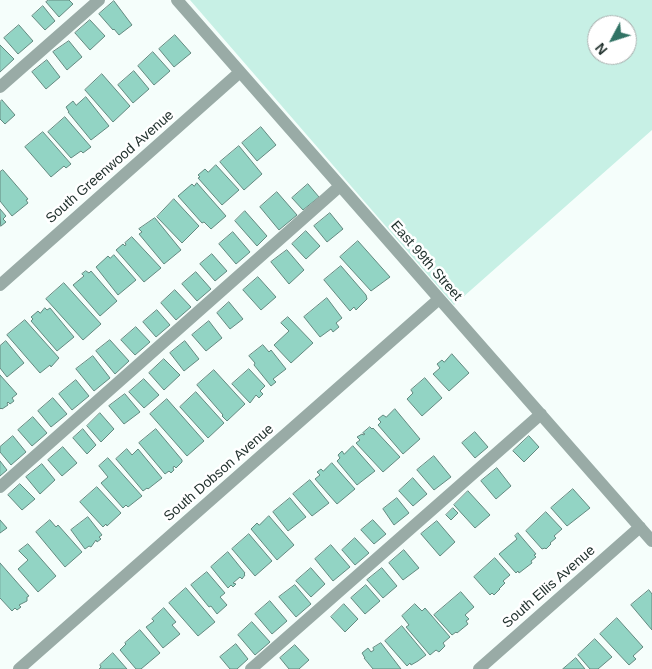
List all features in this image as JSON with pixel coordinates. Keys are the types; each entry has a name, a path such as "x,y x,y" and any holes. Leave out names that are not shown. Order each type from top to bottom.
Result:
{"street":[{"path":"0,87 98,0"},
{"name":"East 99th Street","path":"177,0 652,541"},
{"name":"South Greenwood Avenue","path":"0,285 240,72"},
{"path":"0,487 340,186"},
{"name":"South Dobson Avenue","path":"19,669 439,299"},
{"path":"251,669 540,414"},
{"name":"South Ellis Avenue","path":"479,669 640,527"}],"green space":[{"path":"190,0 652,0 652,130 454,305"}],"building":[{"path":"49,0 69,0 73,4 59,17 46,2"},
{"path":"114,1 132,25 119,35 99,14"},
{"path":"43,6 55,21 45,30 32,16"},
{"path":"90,20 105,36 90,50 75,33"},
{"path":"19,25 33,41 18,54 4,38"},
{"path":"175,35 191,53 174,67 159,49"},
{"path":"69,41 82,57 67,70 53,52"},
{"path":"0,45 14,59 0,72"},
{"path":"153,52 170,71 154,85 138,66"},
{"path":"47,60 60,77 46,89 32,72"},
{"path":"134,71 149,89 133,103 118,85"},
{"path":"102,74 130,106 113,122 85,90"},
{"path":"86,97 109,126 91,140 66,107 73,101 76,105"},
{"path":"2,100 15,115 5,124 0,119 0,102"},
{"path":"65,117 91,147 71,158 48,132"},
{"path":"261,127 276,145 257,161 242,143"},
{"path":"43,132 71,164 66,168 64,166 51,177 25,147"},
{"path":"239,146 262,174 244,190 220,162"},
{"path":"216,165 239,190 222,205 198,178 200,177 198,175 205,169 208,172"},
{"path":"3,170 28,199 26,200 28,203 12,216 0,201 0,172"},
{"path":"197,183 226,216 211,229 204,222 202,223 178,196 192,184 194,186"},
{"path":"308,184 319,197 303,210 292,198"},
{"path":"277,192 297,215 279,230 260,207"},
{"path":"174,199 199,226 182,243 157,217"},
{"path":"0,209 6,216 3,219 6,222 1,226"},
{"path":"245,211 267,236 257,246 235,221"},
{"path":"330,213 343,229 327,242 314,226"},
{"path":"155,218 181,250 164,264 139,234 142,232 139,229"},
{"path":"306,231 320,246 306,259 292,244"},
{"path":"233,232 250,252 236,264 219,244"},
{"path":"132,237 161,268 144,282 116,250 123,244 125,246 125,243"},
{"path":"358,241 390,277 371,291 340,257"},
{"path":"287,250 304,270 289,284 271,262"},
{"path":"212,254 227,271 215,281 200,264"},
{"path":"114,255 136,280 118,295 96,267 108,256 110,258"},
{"path":"341,266 366,295 367,299 356,310 354,307 350,311 324,280"},
{"path":"86,271 89,273 91,271 117,301 100,316 73,285 84,276 82,274"},
{"path":"196,272 211,289 197,301 182,284"},
{"path":"258,277 276,297 261,310 243,290"},
{"path":"64,283 101,324 83,340 46,299"},
{"path":"175,290 191,307 176,320 161,303"},
{"path":"327,298 342,318 336,323 339,327 333,332 331,329 320,337 304,317"},
{"path":"229,302 243,319 230,329 217,313"},
{"path":"45,308 47,310 50,308 74,337 57,351 31,321 33,319 31,317 38,311 40,313"},
{"path":"157,310 170,325 156,337 143,322"},
{"path":"288,317 313,343 291,363 274,345 289,331 281,323"},
{"path":"25,320 59,358 51,367 50,365 40,373 7,335"},
{"path":"209,321 222,338 206,351 192,335"},
{"path":"136,327 150,342 135,355 121,340"},
{"path":"110,340 129,361 115,374 96,351"},
{"path":"6,341 24,363 7,377 0,368 0,346"},
{"path":"185,341 199,359 184,371 170,353"},
{"path":"263,345 269,352 271,350 286,369 273,379 276,382 271,386 249,356"},
{"path":"452,354 469,373 449,391 433,374 440,368 437,364 442,360 444,362"},
{"path":"93,356 110,378 94,391 76,369"},
{"path":"164,359 180,375 164,390 149,373"},
{"path":"249,369 265,386 260,391 263,394 259,398 256,395 250,403 232,384"},
{"path":"214,370 245,404 227,421 197,385"},
{"path":"0,375 17,394 12,398 14,401 10,404 8,402 8,405 2,409 0,409"},
{"path":"425,378 442,398 422,416 407,399 413,393 411,390"},
{"path":"144,379 159,395 144,408 129,392"},
{"path":"76,380 89,396 72,410 59,394"},
{"path":"196,392 224,423 208,438 180,407"},
{"path":"125,394 140,412 124,424 109,406"},
{"path":"53,398 67,414 51,427 38,411"},
{"path":"167,399 204,441 187,456 150,414"},
{"path":"395,409 420,439 403,454 378,425 381,422 378,419 383,415 386,417"},
{"path":"100,413 114,429 101,442 87,426"},
{"path":"33,417 47,433 32,446 18,430"},
{"path":"370,427 400,457 383,472 356,443 360,440 357,437 365,434 363,433"},
{"path":"83,429 96,445 87,454 73,438"},
{"path":"156,429 182,460 176,468 174,466 174,470 171,473 169,471 165,474 139,443"},
{"path":"475,432 488,447 475,458 462,443"},
{"path":"13,436 26,452 11,465 0,452 0,447"},
{"path":"529,436 539,447 524,462 513,451"},
{"path":"353,446 375,471 357,485 337,461 340,458 338,455 342,451 344,454"},
{"path":"63,447 77,463 62,476 48,460"},
{"path":"127,449 132,455 138,449 162,478 143,491 116,459"},
{"path":"434,456 451,477 434,490 417,470"},
{"path":"108,458 142,496 128,507 126,505 123,508 101,483 108,477 99,466"},
{"path":"0,461 7,470 0,476"},
{"path":"332,463 355,489 337,504 315,479 320,475 317,472 321,469 323,471"},
{"path":"42,464 55,480 40,494 26,477"},
{"path":"497,468 511,486 496,499 481,481"},
{"path":"413,478 427,494 413,506 399,491"},
{"path":"310,480 329,503 312,516 293,494"},
{"path":"20,484 35,499 22,510 8,495"},
{"path":"97,487 121,513 107,526 106,524 103,527 80,502"},
{"path":"573,489 590,508 567,526 551,508"},
{"path":"468,491 490,515 475,528 454,505"},
{"path":"290,498 306,517 288,531 273,512"},
{"path":"397,498 409,513 394,525 383,509"},
{"path":"453,508 458,513 451,520 446,515"},
{"path":"546,512 562,529 554,536 556,538 546,549 542,549 526,531"},
{"path":"269,516 294,545 277,560 251,529"},
{"path":"88,517 102,535 99,537 101,539 97,542 96,540 91,547 89,546 85,549 71,530"},
{"path":"0,520 7,528 0,533"},
{"path":"50,520 56,527 58,525 82,552 65,567 36,532"},
{"path":"373,520 386,534 374,544 361,530"},
{"path":"437,521 455,542 440,556 421,534"},
{"path":"518,533 536,554 534,555 536,557 531,561 532,563 519,573 518,571 516,573 499,554 517,539 515,536"},
{"path":"249,534 272,561 255,576 232,549"},
{"path":"355,538 369,553 355,565 342,550"},
{"path":"28,544 56,576 38,592 18,569 28,560 19,551"},
{"path":"331,545 350,567 333,581 315,559"},
{"path":"404,550 419,568 403,580 389,563"},
{"path":"228,552 245,575 242,579 240,577 233,583 236,584 233,587 231,585 228,588 211,567"},
{"path":"495,558 510,575 503,581 505,583 494,595 492,593 490,595 474,577"},
{"path":"0,563 29,596 27,601 19,605 21,607 17,610 15,608 12,611 0,598"},
{"path":"311,568 325,584 311,597 296,581"},
{"path":"382,568 397,586 383,598 367,580"},
{"path":"207,572 225,593 220,597 227,605 217,614 191,585"},
{"path":"295,585 311,604 296,617 279,597"},
{"path":"366,585 380,601 365,614 351,598"},
{"path":"186,588 215,622 198,636 169,603"},
{"path":"649,590 652,594 652,630 631,605"},
{"path":"461,592 474,607 465,615 469,619 466,621 468,624 452,635 434,615"},
{"path":"270,601 287,621 272,634 255,614"},
{"path":"344,604 358,619 345,632 331,617"},
{"path":"415,604 422,611 425,608 450,637 443,643 445,646 439,652 436,650 430,655 406,627 409,625 402,616"},
{"path":"164,608 176,622 172,625 180,634 163,648 146,627 154,621 152,619"},
{"path":"617,618 643,647 633,656 636,659 629,665 600,634"},
{"path":"252,622 270,642 255,655 238,635"},
{"path":"402,626 426,655 407,666 385,641"},
{"path":"140,630 160,653 141,669 136,669 120,650"},
{"path":"595,639 612,657 598,669 590,669 578,655"},
{"path":"381,643 401,669 373,669 364,658 362,653 368,648 371,652 374,650 373,648"},
{"path":"236,644 248,659 237,669 230,669 220,657"},
{"path":"295,645 309,660 299,669 289,669 280,658"},
{"path":"113,653 127,669 99,669 100,665"},
{"path":"576,658 585,669 563,669"}]}
